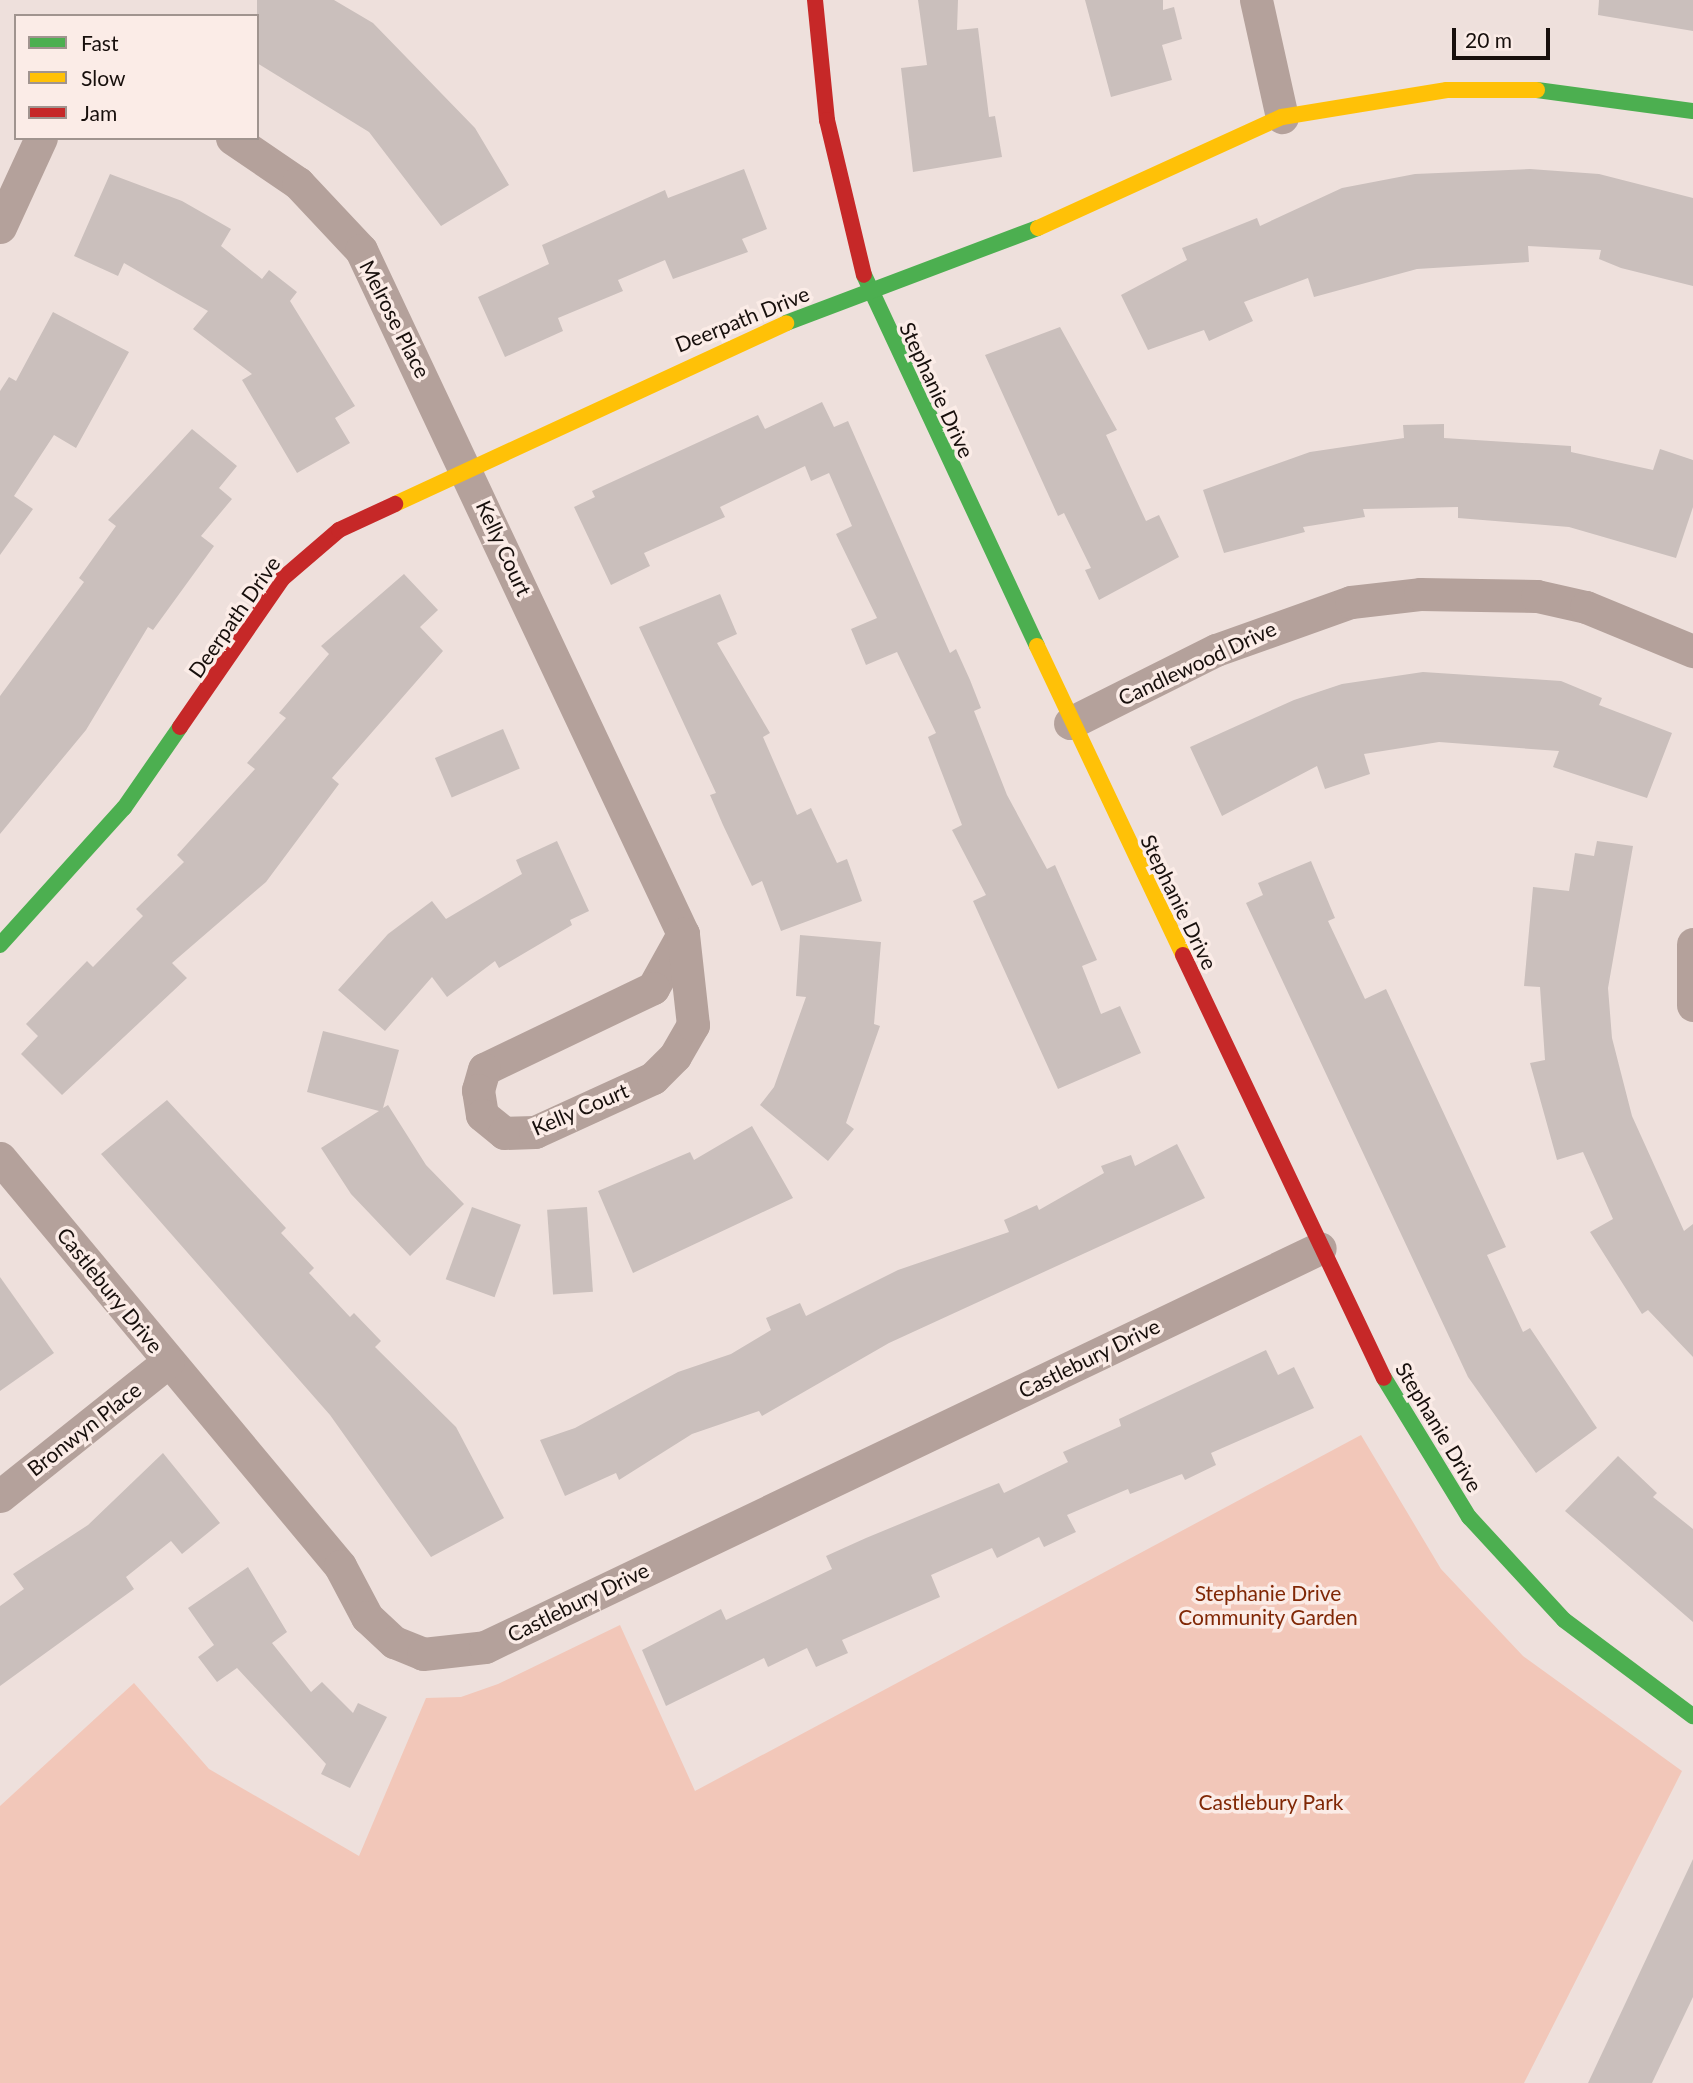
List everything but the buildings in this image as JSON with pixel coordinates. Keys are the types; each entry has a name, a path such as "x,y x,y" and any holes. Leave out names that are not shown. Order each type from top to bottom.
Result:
{"street":[{"name":"Stephanie Drive","path":"814,0 827,120 868,290 1070,723 1399,1409 1469,1517 1569,1626 1693,1716"},
{"path":"1256,0 1282,117"},
{"name":"Deerpath Drive","path":"0,945 124,807 289,572 339,530 466,467 748,337 1089,209 1282,117 1447,90 1546,90 1693,111"},
{"path":"0,227 40,140"},
{"name":"Melrose Place","path":"235,140 298,183 361,250 466,467"},
{"name":"Kelly Court","path":"466,467 683,934 692,1025 675,1056 653,1078 535,1132 504,1133 482,1115 478,1090 484,1069 653,988 683,934"},
{"name":"Candlewood Drive","path":"1070,723 1216,650 1350,602 1420,594 1537,596 1586,607 1693,651"},
{"path":"1693,944 1693,1005"},
{"name":"Castlebury Drive","path":"0,1158 340,1566 367,1617 394,1642 446,1655 485,1647 1320,1248"},
{"name":"Bronwyn Place","path":"0,1496 169,1362"}],"green space":[{"name":"Castlebury Park","path":"1361,1435 1441,1569 1523,1656 1682,1771 1524,2083 0,2083 0,1806 134,1683 209,1769 359,1856 426,1698 461,1697 498,1684 620,1625 695,1791"}],"traffic: fast":[{"path":"1537,90 1693,111"},
{"path":"786,323 1038,228"},
{"path":"864,275 1037,646"},
{"path":"0,945 124,808 180,727"},
{"path":"1384,1378 1469,1517 1564,1620 1693,1716"}],"traffic: slow":[{"path":"1038,228 1282,117 1447,90 1537,90"},
{"path":"395,504 786,323"},
{"path":"1037,646 1183,955"}],"traffic: jam":[{"path":"815,0 827,120 864,275"},
{"path":"180,727 282,579 339,530 395,504"},
{"path":"1183,955 1384,1378"}],"park label":[{"name":"Stephanie Drive Community Garden","path":"1268,1605"}]}
